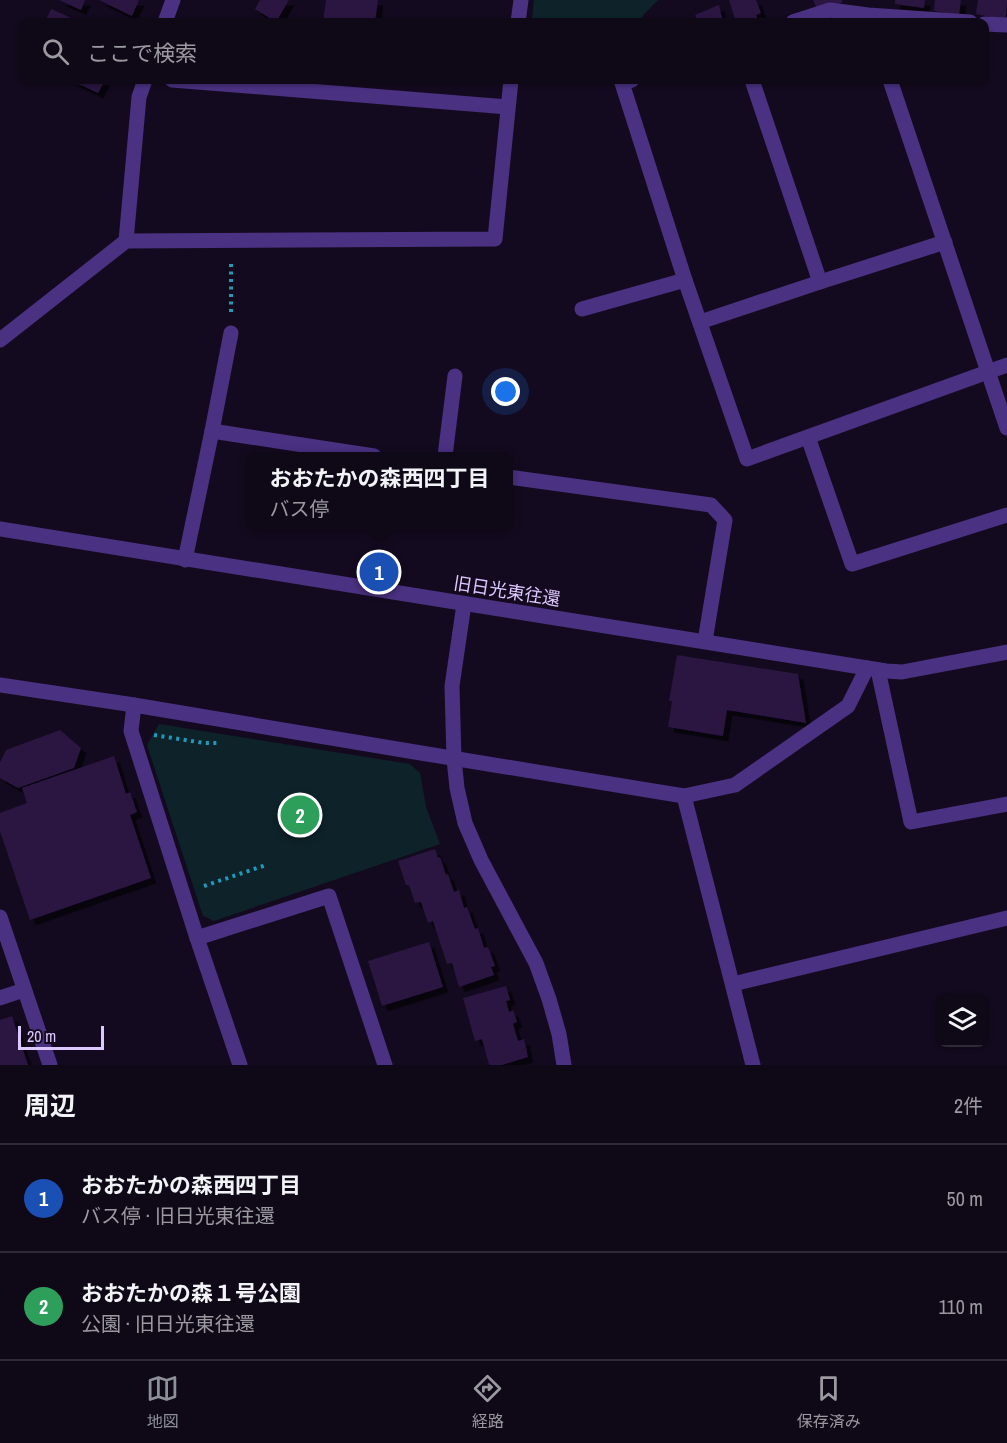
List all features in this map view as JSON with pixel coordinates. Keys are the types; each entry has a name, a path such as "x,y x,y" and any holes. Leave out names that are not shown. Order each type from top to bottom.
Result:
{"street":[{"path":"166,18 173,0"},
{"path":"519,18 521,0"},
{"path":"805,18 830,10 866,18"},
{"path":"989,24 1007,25"},
{"path":"126,241 139,97 144,84"},
{"path":"222,84 508,107"},
{"path":"0,340 126,241 495,239 511,84"},
{"path":"622,84 685,280 747,459 1007,365"},
{"path":"753,84 820,282"},
{"path":"891,84 1007,428"},
{"path":"700,322 945,242"},
{"path":"582,309 685,280"},
{"path":"185,560 231,333"},
{"path":"446,452 455,376"},
{"path":"212,431 348,452"},
{"path":"808,437 852,564 1007,515"},
{"path":"513,478 711,504 725,520 705,641"},
{"name":"旧日光東往還","path":"0,529 872,669 902,672 1007,652"},
{"path":"464,604 452,686 457,788 465,823 481,860 536,963 552,1008 564,1065"},
{"path":"0,685 684,796 735,785 848,706 872,669"},
{"path":"872,669 911,822 1007,804"},
{"path":"134,705 130,730 240,1065"},
{"path":"684,796 753,1065"},
{"path":"197,938 329,896 386,1065"},
{"path":"0,917 50,1065"},
{"path":"733,984 1007,918"},
{"path":"0,998 24,990"}],"path":[{"path":"231,241 231,333"},
{"path":"183,893 266,865"}],"shaded area":[{"path":"534,0 658,0 641,18 532,18"},
{"path":"159,724 410,764 420,773 426,807 440,844 214,921 203,916 147,745"}],"building":[{"path":"59,0 85,0 81,10"},
{"path":"99,0 139,0 132,16"},
{"path":"260,0 289,0 278,18 270,18 255,9"},
{"path":"326,0 378,0 376,18 324,18"},
{"path":"729,0 756,0 761,13 756,15 757,18 735,18"},
{"path":"813,0 842,0 843,2 818,12"},
{"path":"895,0 925,0 924,8 895,4"},
{"path":"935,0 961,0 959,15 934,11"},
{"path":"978,0 1007,0 1006,20 976,14"},
{"path":"719,5 722,18 696,18 695,15"},
{"path":"51,9 71,18 47,18"},
{"path":"79,84 103,84 98,93"},
{"path":"677,655 798,674 806,723 727,710 723,736 668,727 672,701 669,701"},
{"path":"60,730 81,748 74,768 18,788 0,778 0,762 6,750"},
{"path":"114,756 126,794 130,792 137,812 130,815 151,878 30,920 0,831 0,813 27,803 22,788"},
{"path":"435,849 454,892 459,890 464,908 467,907 475,929 478,928 484,948 488,947 495,966 491,967 494,975 459,987 452,963 447,964 433,921 428,923 421,902 415,903 398,861"},
{"path":"429,942 443,987 382,1006 368,961"},
{"path":"506,986 510,1000 506,1001 509,1012 513,1010 517,1022 513,1024 518,1041 524,1039 528,1057 502,1065 489,1065 482,1039 475,1041 463,998"},
{"path":"12,1016 28,1065 0,1065 0,1020"}],"place":[{"name":"おおたかの森西四丁目","path":"379,572"},
{"name":"おおたかの森１号公園","path":"300,815"}]}
